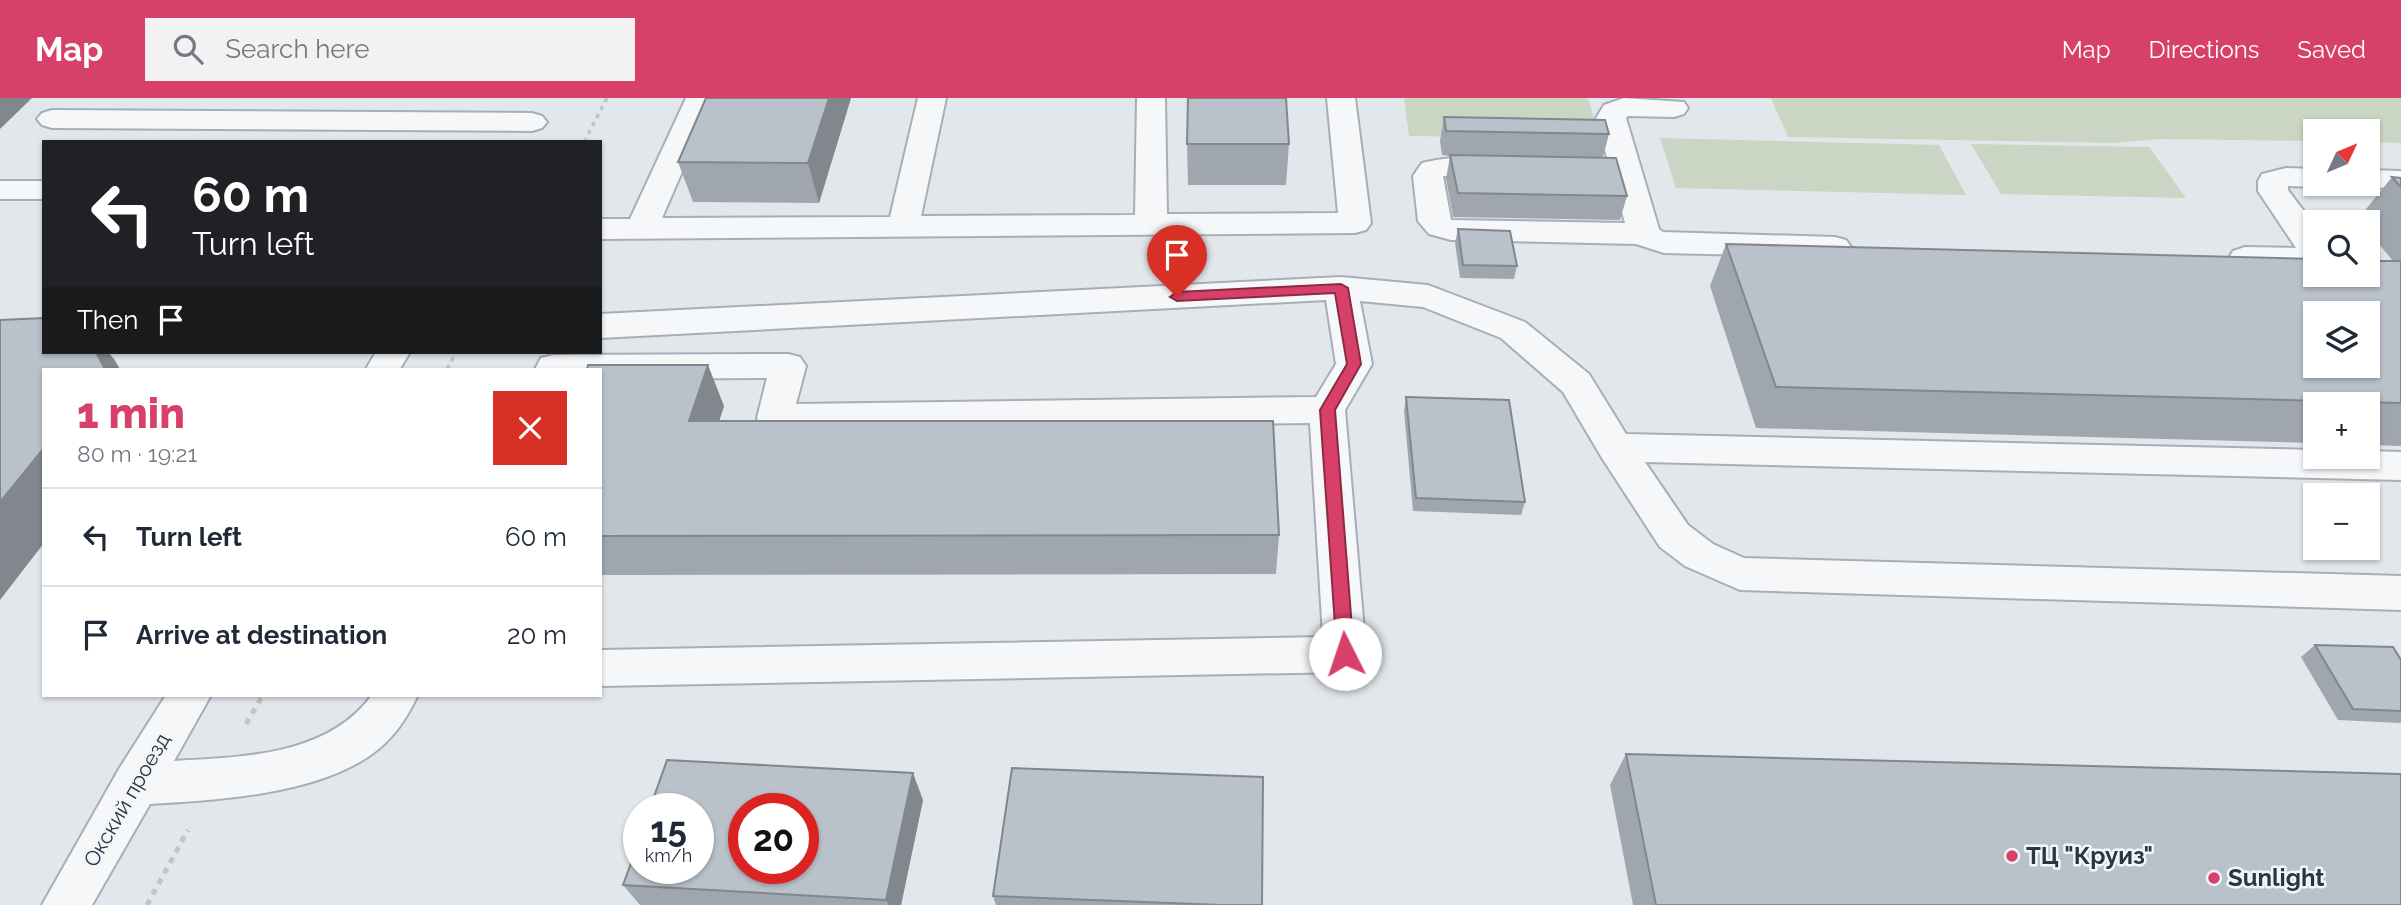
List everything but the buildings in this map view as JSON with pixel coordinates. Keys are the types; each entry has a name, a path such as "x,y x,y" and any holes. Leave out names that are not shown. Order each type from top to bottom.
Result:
{"street":[{"path":"642,229 700,98"},
{"path":"903,227 932,98"},
{"path":"1151,98 1151,225"},
{"path":"602,229 1355,223 1341,98"},
{"path":"1674,108 1624,107 1614,111 1611,118 1613,170 1644,234 1652,240 1664,243 1867,248"},
{"path":"52,119 533,121"},
{"path":"1534,168 1433,169 1428,176 1434,221 1440,227 1451,230 1644,234"},
{"path":"2212,257 2294,260 2312,254 2312,244 2273,191 2273,181 2286,177 2303,178"},
{"path":"2380,179 2401,180"},
{"path":"0,190 42,190"},
{"path":"602,326 1341,288 1428,296 1513,330 1576,383 1615,448 1674,536 1699,555 1740,574 2401,593"},
{"path":"602,668 1345,654 1327,410 1354,364 1341,288"},
{"path":"552,368 788,366 775,418 1327,410"},
{"path":"1615,448 2401,466"},
{"name":"Окский проезд","path":"66,905 188,697"},
{"path":"135,784 215,779 315,762 363,736 395,697"}],"path":[{"path":"585,140 607,98"},
{"path":"448,368 454,356"}],"green space":[{"path":"1404,98 1588,98 1600,139 1409,136"},
{"path":"1771,98 2401,98 2401,143 2380,142 2380,119 2303,119 2303,141 2160,139 2114,143 1788,137"},
{"path":"1660,138 1939,145 1966,195 1676,188"},
{"path":"1971,144 2149,147 2186,198 2001,194"}],"place":[{"name":"ТЦ \"Круиз\"","path":"2012,856"},
{"name":"Sunlight","path":"2214,878"}],"route":[{"path":"1177,297 1341,288 1354,364 1327,410 1345,654"}]}
